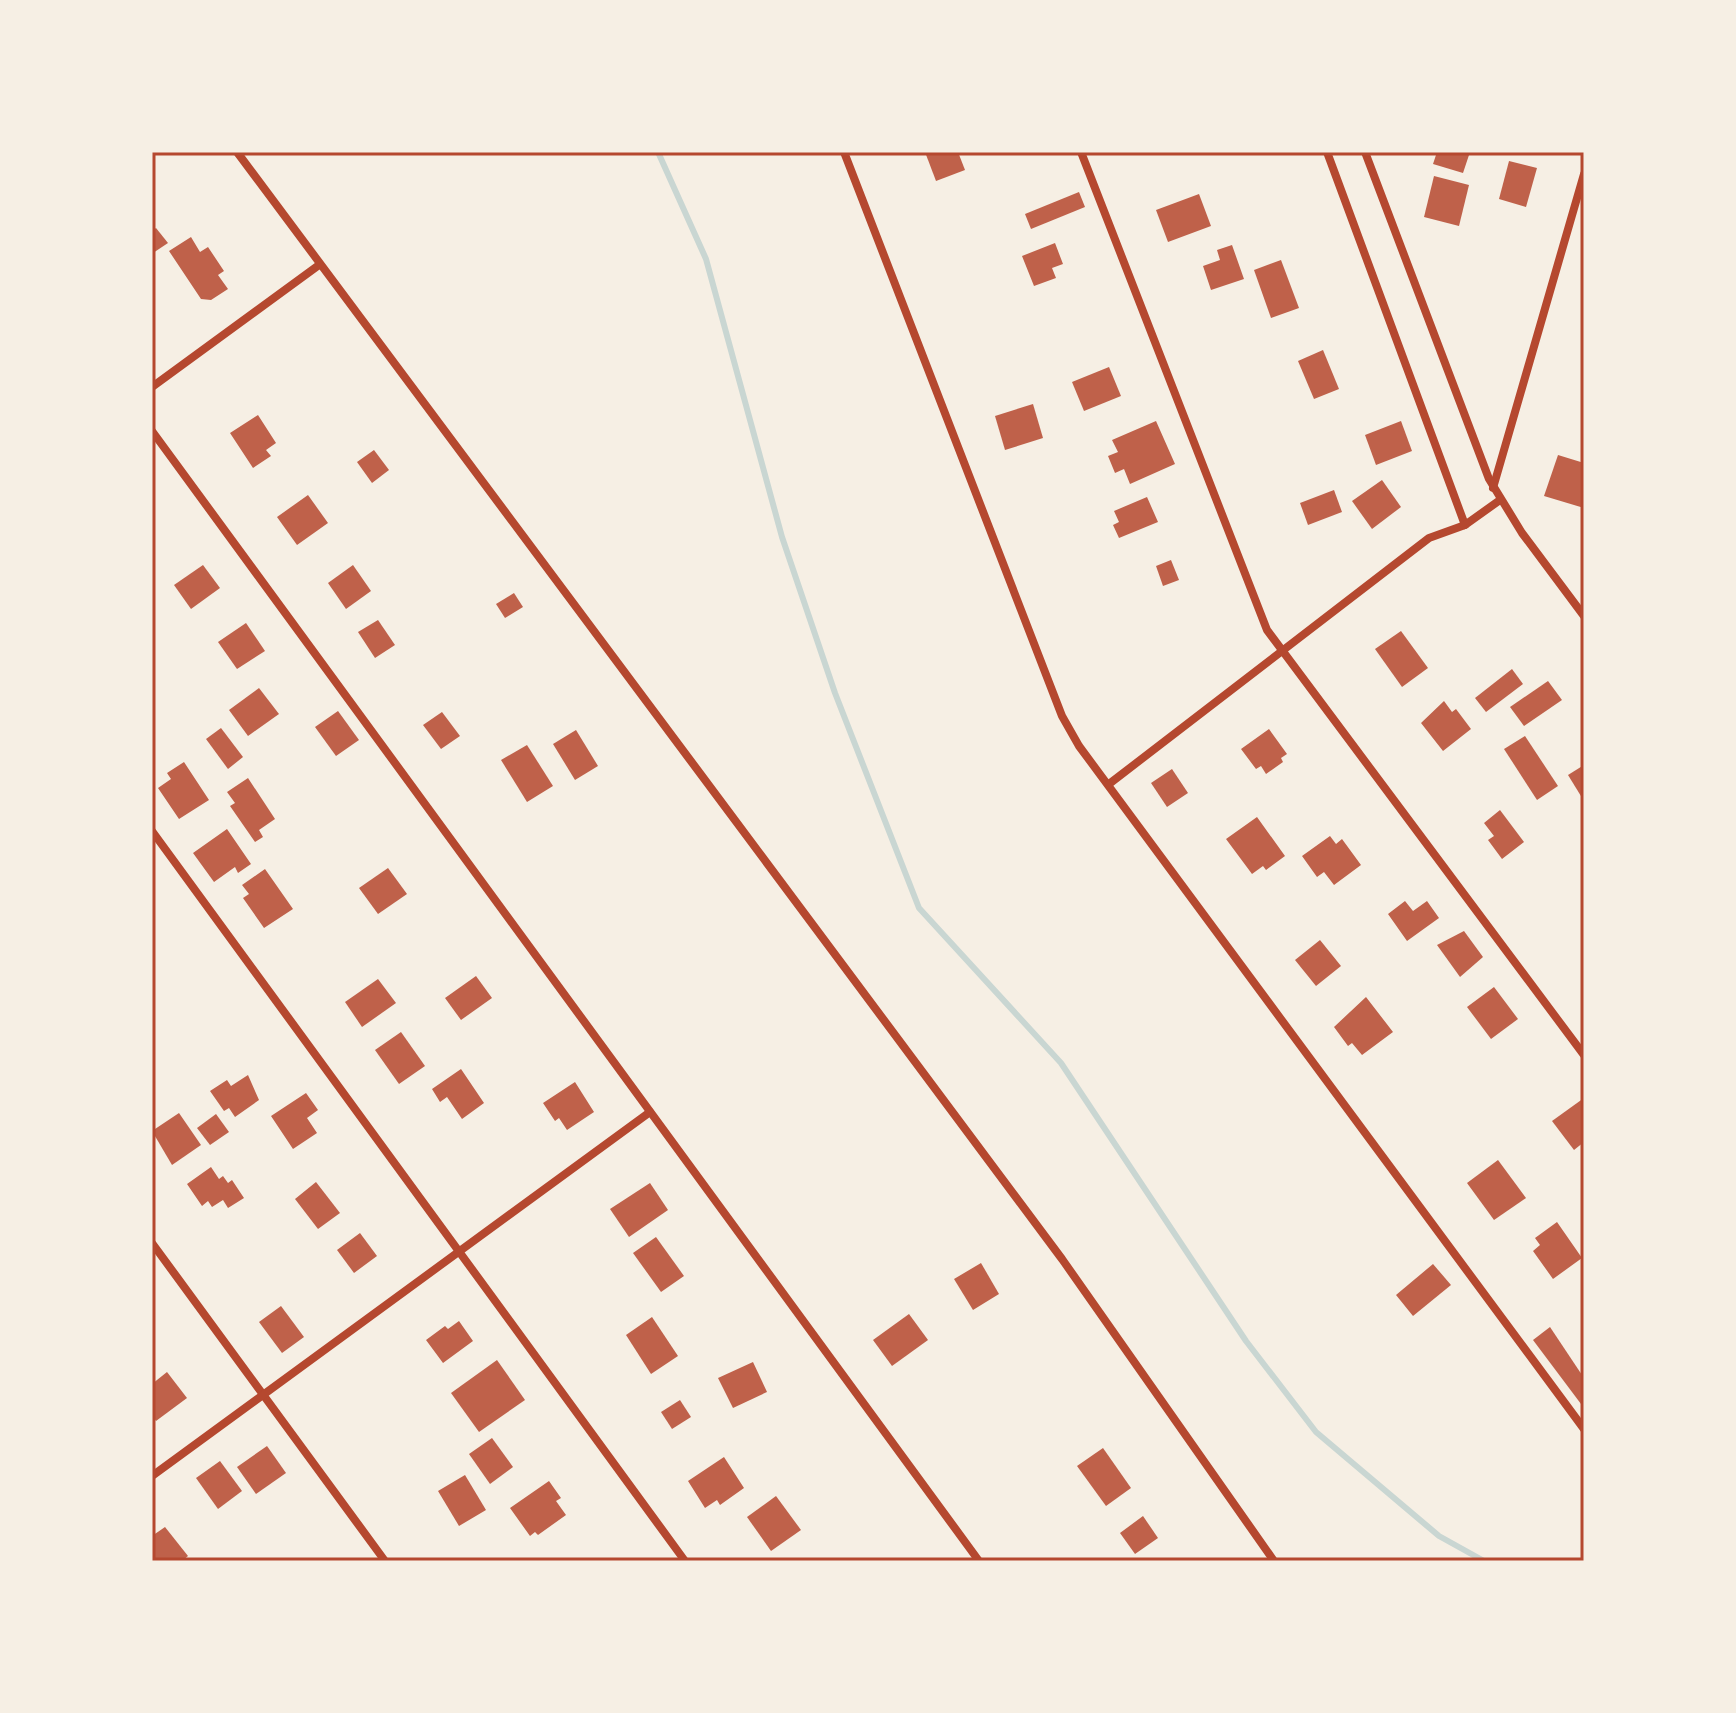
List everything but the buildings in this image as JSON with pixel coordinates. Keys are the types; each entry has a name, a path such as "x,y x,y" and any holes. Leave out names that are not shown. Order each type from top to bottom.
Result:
{"street":[{"path":"237,152 1052,1246 1274,1561"},
{"path":"844,152 1062,716 1584,1429"},
{"path":"1081,152 1267,630 1584,1055"},
{"path":"1327,152 1465,525"},
{"path":"1365,152 1493,488 1584,616"},
{"path":"1493,488 1584,174"},
{"path":"152,387 319,265"},
{"path":"152,431 979,1561"},
{"path":"1109,784 1429,538 1465,525 1500,500"},
{"path":"152,831 685,1561"},
{"path":"152,1476 650,1112"},
{"path":"152,1243 385,1561"}],"waterway":[{"path":"658,152 706,259 782,537 835,693 919,908 1061,1063 1246,1341 1316,1432 1439,1536 1484,1561"}]}
